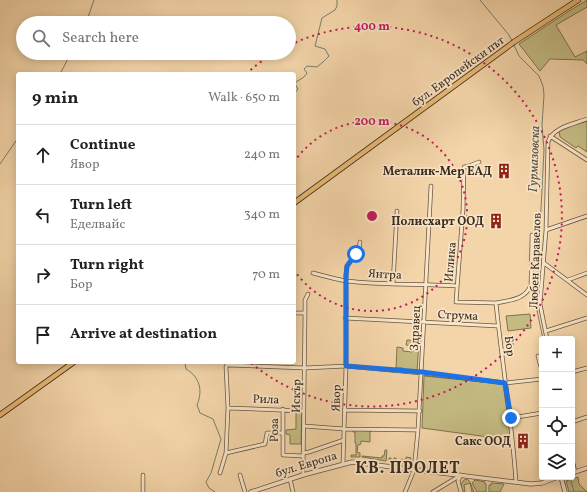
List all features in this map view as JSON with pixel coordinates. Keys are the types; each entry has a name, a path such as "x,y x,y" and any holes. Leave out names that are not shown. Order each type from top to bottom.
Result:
{"main road":[{"name":"бул. Европейски път","path":"296,202 513,43 578,0"},
{"path":"0,415 71,364"}],"street":[{"path":"587,119 555,131 550,136 587,160"},
{"name":"Любен Каравелов","path":"547,336 540,304 546,230 548,142 550,136"},
{"name":"Иглика","path":"478,162 464,167 463,210 456,302 496,303"},
{"name":"Здравец","path":"404,492 414,470 420,411 431,186"},
{"path":"393,284 397,211"},
{"path":"546,230 587,216"},
{"path":"496,303 516,299 524,296 529,291 531,285 532,235"},
{"name":"Явор","path":"343,464 347,266 359,249 360,242"},
{"path":"544,263 587,294"},
{"name":"Янтра","path":"313,273 346,281 457,286"},
{"path":"568,280 587,273"},
{"name":"Искър","path":"303,475 305,313 308,294"},
{"name":"Бор","path":"496,303 505,383 511,418 516,482"},
{"path":"296,313 305,313"},
{"name":"Струма","path":"345,318 498,326"},
{"path":"546,331 587,318"},
{"path":"220,473 226,453 228,408 226,367 228,364"},
{"path":"253,364 305,368 346,366 422,372 505,383 539,379"},
{"path":"575,371 587,368"},
{"name":"Рила","path":"228,408 304,410"},
{"name":"Роза","path":"283,409 283,455 303,454"},
{"path":"344,410 420,411"},
{"path":"511,418 539,413"},
{"path":"575,421 587,417"},
{"path":"304,426 344,429 418,430"},
{"path":"226,453 265,444 268,433 283,433"},
{"path":"303,454 344,440"},
{"name":"бул. Европа","path":"251,492 303,475 355,462 535,484 548,480"},
{"path":"575,472 587,468"},
{"path":"143,475 143,492"},
{"path":"240,475 245,492"},
{"path":"433,492 461,475"},
{"path":"461,475 458,481 461,492"},
{"path":"290,479 293,492"},
{"path":"562,480 565,492"}],"shaded area":[{"path":"587,0 587,7 556,25 575,57 587,51 587,64 583,60 550,59 540,71 519,44"},
{"path":"587,119 587,152 578,146 576,148 560,137 559,131"},
{"path":"530,314 531,328 508,331 506,316"},
{"path":"407,340 419,341 417,371 396,368 397,347 403,348 403,351 412,352 413,346 406,345"},
{"path":"424,376 503,384 511,440 422,428"},
{"path":"296,412 302,414 301,444 290,444 290,435 286,434 286,430 296,429"},
{"path":"353,430 372,431 370,432 370,442 361,441 361,444 358,445 357,452 360,453 360,457 351,457 351,455 356,455 355,432 353,432"},
{"path":"385,450 387,450 386,461 362,457 382,458"},
{"path":"406,457 411,458 410,464 389,461 389,458 391,458 391,460 396,458 396,460 400,461 401,459 406,460"},
{"path":"578,477 579,484 587,492 569,492 566,481 575,480 575,478"},
{"path":"467,479 470,482 474,492 472,492 470,483 464,485 465,492 462,492 461,484"},
{"path":"475,480 485,482 486,492 477,492 472,483"},
{"path":"491,483 504,484 500,492 489,492 489,485 491,485"}],"waterway":[{"path":"88,16 94,0"},
{"path":"296,82 307,73 304,69 307,66 317,67 329,56 325,49 315,46 322,18 335,10 337,0"},
{"name":"Гурмазовска","path":"480,0 509,35 512,41"},
{"name":"Гурмазовска","path":"514,45 519,56 539,76 543,86 544,95 542,125 544,150 535,301 542,336"},
{"path":"61,72 67,60"},
{"path":"296,86 298,89 296,92"},
{"path":"0,164 16,141"},
{"path":"185,364 186,369 191,372 199,385 200,395 197,405 200,413 213,419 221,439 211,473 206,482 209,488 215,492"},
{"name":"Гурмазовска","path":"571,481 574,492"}],"place":[{"name":"Металик-Мер ЕАД","path":"504,171"},
{"name":"Полисхарт ООД","path":"496,221"},
{"name":"Сакс ООД","path":"523,441"}],"district":[{"name":"КВ. ПРОЛЕТ","path":"408,467"}],"route":[{"path":"356,254 347,266 346,275 346,366 422,372 505,383 511,418"}]}
